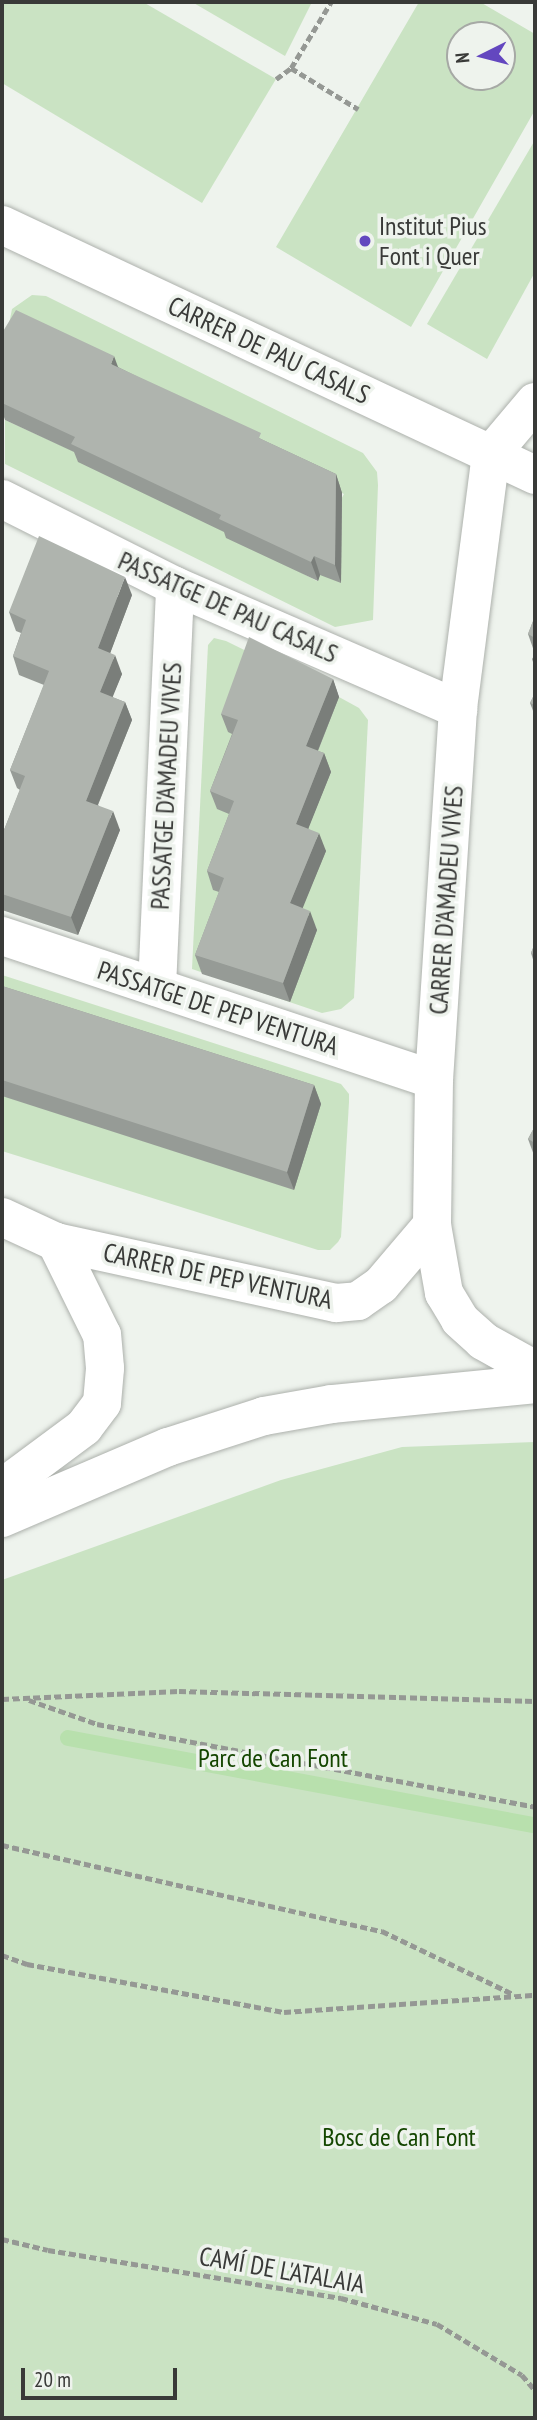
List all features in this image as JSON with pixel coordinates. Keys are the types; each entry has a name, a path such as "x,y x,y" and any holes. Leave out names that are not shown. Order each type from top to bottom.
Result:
{"street":[{"name":"CARRER DE PAU CASALS","path":"2,225 535,475"},
{"path":"491,454 535,402"},
{"name":"CARRER D'AMADEU VIVES","path":"491,454 458,709 434,1080 432,1225 444,1293 460,1320 483,1341 535,1370"},
{"name":"PASSATGE DE PAU CASALS","path":"2,499 175,586 458,709"},
{"name":"PASSATGE D'AMADEU VIVES","path":"158,987 175,586"},
{"name":"PASSATGE DE PEP VENTURA","path":"2,936 434,1080"},
{"name":"CARRER DE PEP VENTURA","path":"2,1217 56,1242 336,1303 358,1301 381,1285 432,1225"},
{"name":"CARRER DE PEP VENTURA","path":"2,1488 84,1427 102,1403 105,1368 102,1335 56,1242"},
{"path":"2,1518 167,1447 264,1416 332,1404 535,1384"}],"path":[{"path":"276,79 292,68 331,2"},
{"path":"292,68 358,109"},
{"path":"2,1699 179,1691 535,1701"},
{"path":"25,1698 97,1724 535,1807"},
{"path":"2,1845 382,1931 514,1994"},
{"path":"2,1955 27,1964 284,2012 514,1994 535,1995"},
{"name":"CAMÍ DE L'ATALAIA","path":"2,2239 341,2298 437,2324 522,2375 535,2390"}],"green space":[{"path":"2,2 143,2 276,79 202,203 2,83"},
{"path":"192,2 312,2 285,56"},
{"path":"419,2 480,2 513,21 446,21 446,91 516,91 516,23 535,34 535,110 411,327 276,247"},
{"path":"535,140 535,272 487,359 427,324"},
{"path":"32,295 46,296 363,453 377,472 378,485 373,620 335,627 5,464 5,420 82,455 317,581 331,518 344,494 9,324 12,309"},
{"path":"214,638 226,641 339,697 359,708 368,720 354,998 341,1009 322,1013 192,969 208,645"},
{"path":"2,975 341,1084 349,1094 349,1102 341,1237 338,1242 330,1250 318,1250 2,1151"},
{"path":"535,1442 535,2418 2,2418 2,1580 281,1480 402,1447"}],"building":[{"path":"16,310 114,356 111,364 261,433 259,438 336,474 335,565 314,556 311,562 219,519 221,515 71,444 75,437 2,403 2,333"},
{"path":"39,536 125,577 98,648 115,655 100,692 125,702 86,801 113,811 71,917 2,894 2,835 25,776 10,770 49,671 13,656 26,620 9,612"},
{"path":"535,616 535,638 528,634"},
{"path":"249,637 333,679 306,746 324,753 296,824 319,833 290,903 310,911 283,983 195,955 224,878 207,871 234,801 210,791 238,720 221,714"},
{"path":"2,986 314,1085 287,1172 2,1080"},
{"path":"535,1126 535,1143 528,1139"}],"waterway":[{"path":"68,1738 535,1825"}],"place":[{"name":"Institut Pius Font i Quer","path":"365,241"}],"park label":[{"name":"Parc de Can Font","path":"273,1758"},
{"name":"Bosc de Can Font","path":"399,2137"}]}
